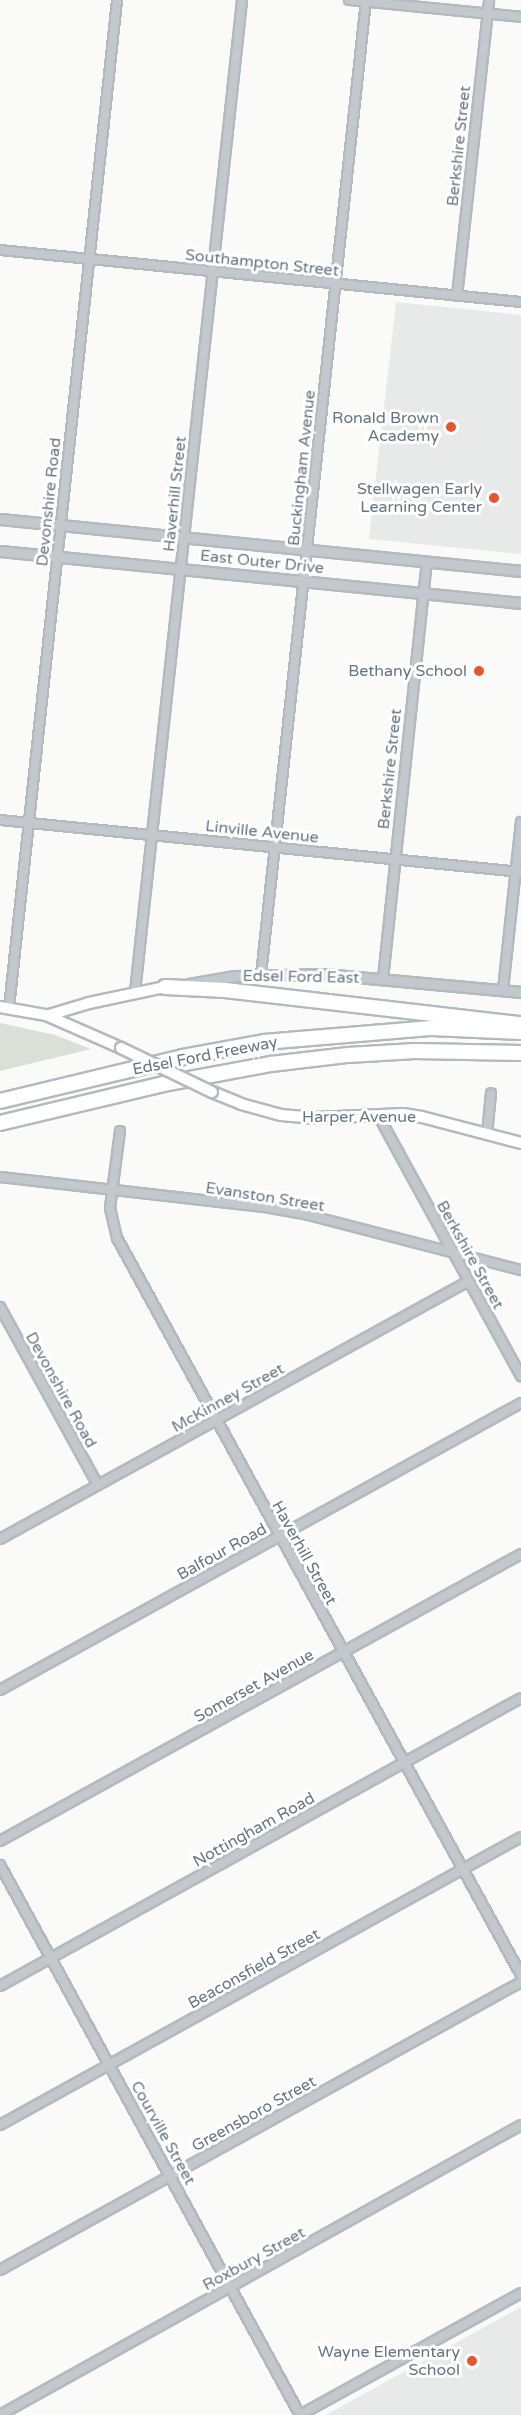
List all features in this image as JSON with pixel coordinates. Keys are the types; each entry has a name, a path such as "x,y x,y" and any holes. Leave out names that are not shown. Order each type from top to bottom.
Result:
{"highway":[{"path":"165,987 225,990 521,1024"},
{"name":"Edsel Ford Freeway","path":"0,1101 183,1057 264,1042 432,1028 521,1032"},
{"name":"Edsel Ford Freeway","path":"0,1123 168,1083 271,1064 348,1055 415,1051 521,1053"}],"main road":[{"name":"Edsel Ford East","path":"49,1016 135,992 165,987"},
{"name":"Harper Avenue","path":"4,1007 49,1016 212,1092 281,1116 422,1117 521,1143"}],"street":[{"name":"Devonshire Road","path":"4,1007 28,823 117,0"},
{"name":"Haverhill Street","path":"135,992 242,0"},
{"path":"349,0 521,17"},
{"name":"Berkshire Street","path":"457,296 489,0"},
{"name":"Buckingham Avenue","path":"261,975 366,1"},
{"name":"Southampton Street","path":"0,250 521,302"},
{"name":"East Outer Drive","path":"0,519 521,571"},
{"name":"East Outer Drive","path":"0,551 521,603"},
{"name":"Berkshire Street","path":"383,978 426,562"},
{"name":"Linville Avenue","path":"0,820 518,872"},
{"path":"503,990 518,872 521,822"},
{"name":"Edsel Ford East","path":"165,987 235,976 324,974 521,992"},
{"path":"487,1134 492,1093"},
{"name":"Berkshire Street","path":"378,1115 521,1376"},
{"name":"Haverhill Street","path":"120,1131 111,1216 117,1239 521,1975"},
{"name":"Evanston Street","path":"0,1177 279,1210 521,1269"},
{"name":"McKinney Street","path":"0,1539 469,1281"},
{"name":"Devonshire Road","path":"0,1307 98,1485"},
{"name":"Balfour Road","path":"0,1690 521,1403"},
{"name":"Somerset Avenue","path":"0,1841 521,1554"},
{"name":"Nottingham Road","path":"0,1986 521,1698"},
{"name":"Beaconsfield Street","path":"0,2125 521,1837"},
{"name":"Courville Street","path":"0,1865 300,2415"},
{"name":"Greensboro Street","path":"0,2270 521,1982"},
{"name":"Roxbury Street","path":"0,2415 521,2125"},
{"path":"300,2415 521,2293"}],"shaded area":[{"name":"Ronald Brown Academy","path":"396,302 521,315 521,554 369,539"},
{"path":"0,1023 55,1035 91,1049 0,1071"},
{"name":"Wayne Elementary School","path":"521,2307 521,2415 326,2415"}],"place":[{"name":"Ronald Brown Academy","path":"451,427"},
{"name":"Stellwagen Early Learning Center","path":"494,498"},
{"name":"Bethany School","path":"479,671"},
{"name":"Wayne Elementary School","path":"472,2361"}]}
